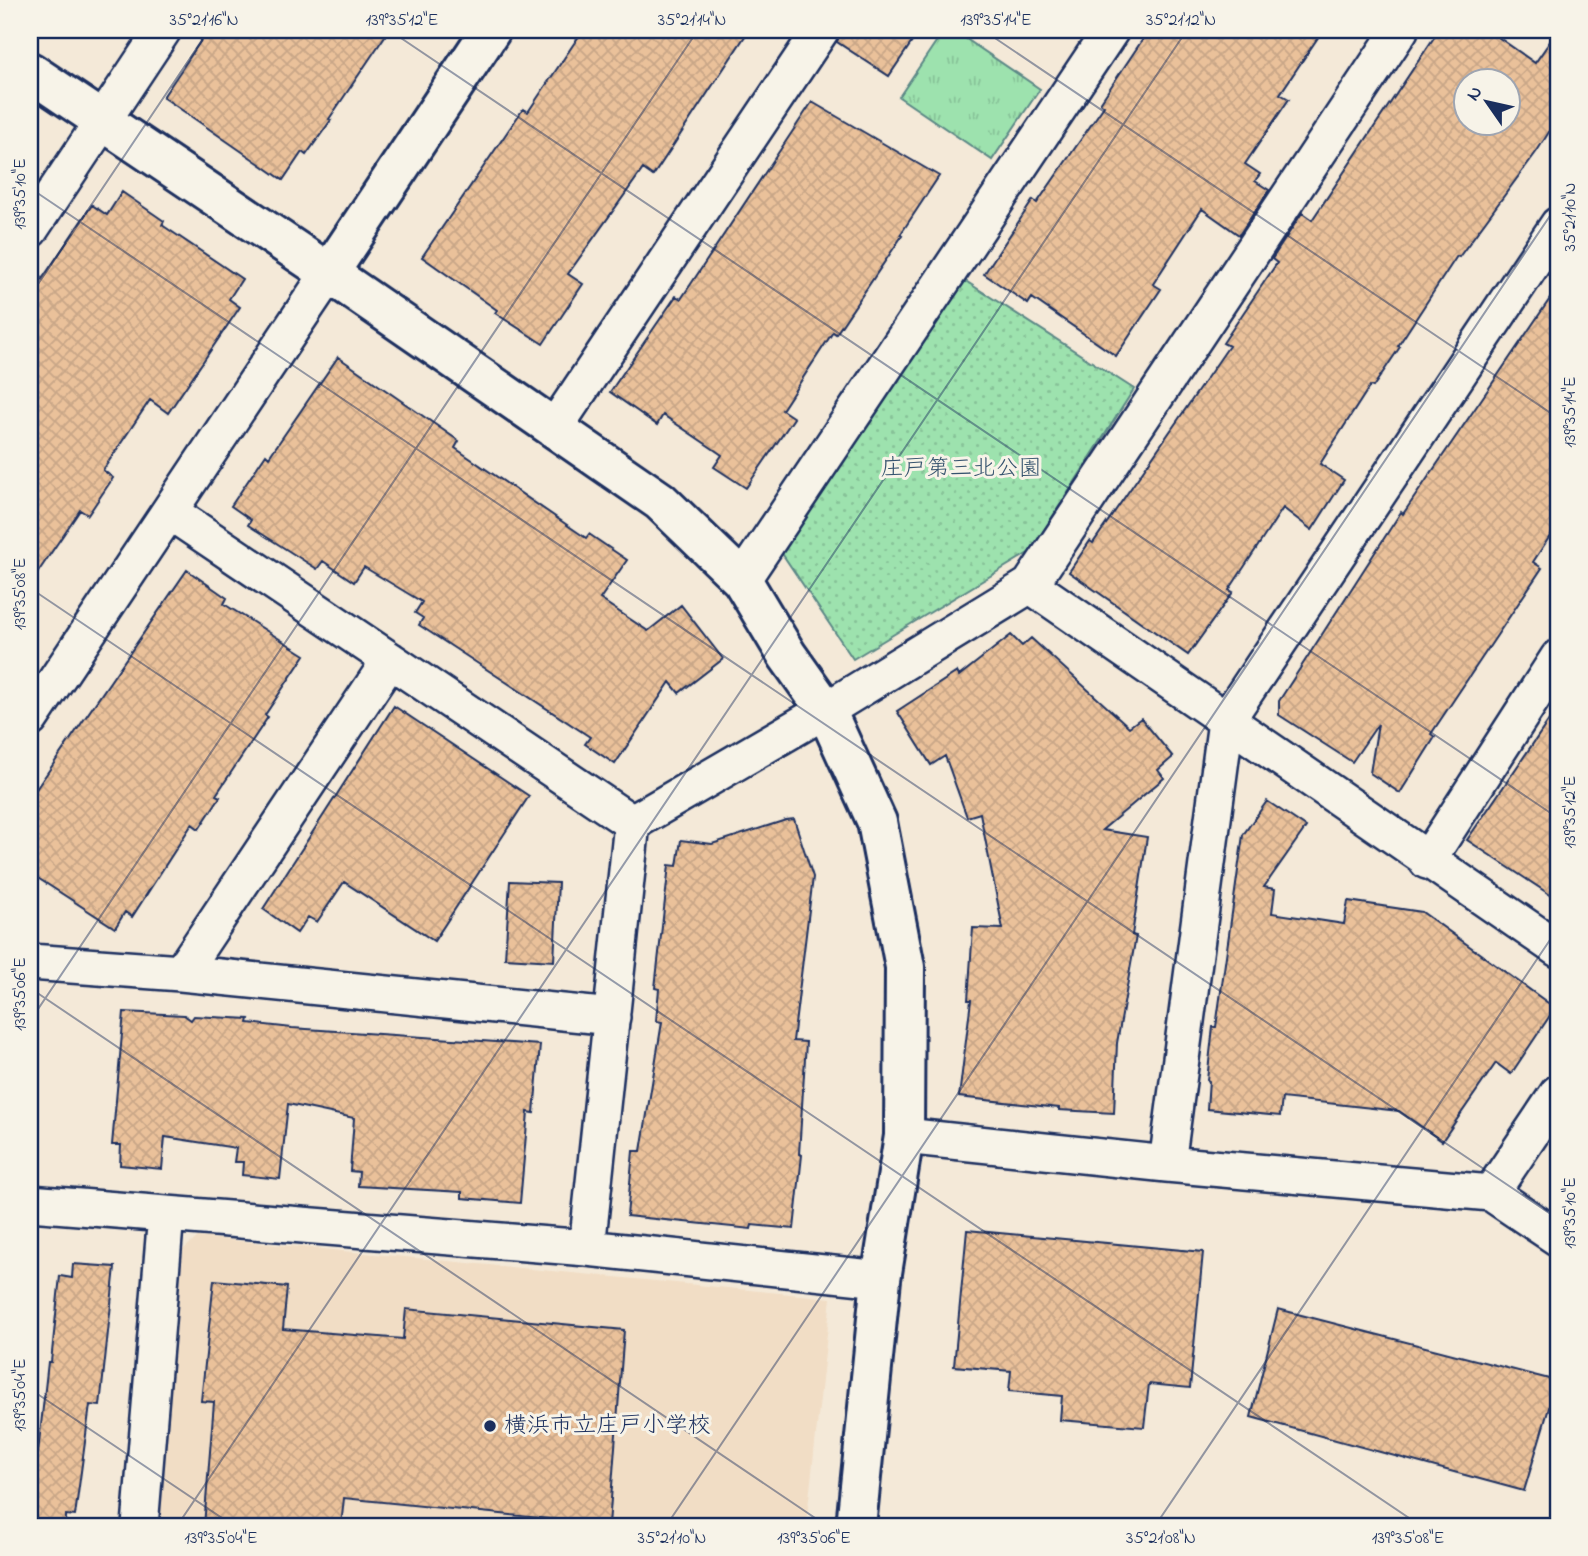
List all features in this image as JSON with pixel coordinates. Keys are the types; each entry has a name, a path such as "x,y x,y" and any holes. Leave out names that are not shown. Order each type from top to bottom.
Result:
{"street":[{"path":"30,230 163,30"},
{"path":"30,719 491,30"},
{"path":"555,427 821,30"},
{"path":"742,580 1111,30"},
{"path":"632,823 826,710 1030,585 1401,30"},
{"path":"30,72 555,427 660,502 742,580 787,655 826,710 877,822 905,967 904,1136 881,1279 856,1526"},
{"path":"1167,1164 1226,721 1558,225"},
{"path":"170,512 632,823"},
{"path":"1030,585 1558,949"},
{"path":"1427,861 1558,659"},
{"path":"181,973 390,660"},
{"path":"587,1248 632,823"},
{"path":"30,962 181,973 612,1017"},
{"path":"1491,1193 1558,1093"},
{"path":"904,1136 1167,1164 1491,1193 1558,1238"},
{"path":"30,1203 587,1248 881,1279"},
{"path":"140,1526 166,1214"}],"shaded area":[{"name":"横浜市立庄戸小学校","path":"198,1237 831,1298 806,1526 154,1526 179,1253"}],"green space":[{"path":"944,30 953,30 1040,89 992,160 899,97"},
{"name":"庄戸第三北公園","path":"964,280 1134,389 1030,552 853,659 781,552"}],"building":[{"path":"208,30 389,30 329,119 331,120 306,155 302,152 283,180 163,97"},
{"path":"583,30 749,30 653,176 643,169 568,274 583,284 543,344 495,313 497,310 422,257 523,109 528,112"},
{"path":"841,30 920,30 889,76 837,42"},
{"path":"1149,30 1323,30 1280,94 1289,99 1245,164 1260,174 1255,181 1269,190 1239,235 1202,209 1153,284 1161,289 1116,356 1032,298 1028,304 984,274 1033,200 1037,203 1104,106 1100,103"},
{"path":"1439,30 1488,30 1535,63 1558,30 1558,118 1537,151 1459,257 1457,256 1398,346 1400,347 1373,387 1370,386 1320,464 1344,480 1312,530 1283,508 1229,590 1233,592 1188,655 1069,572 1090,541 1093,543 1229,346 1223,343 1277,263 1272,259 1302,213 1312,220"},
{"path":"812,102 939,176 900,235 902,236 836,334 833,332 782,410 794,418 746,488 714,467 722,455 663,415 657,425 610,392 676,296 681,299"},
{"path":"122,192 164,221 162,225 242,279 229,299 240,307 168,413 150,400 103,470 113,478 88,515 80,510 30,584 30,297 92,205 107,215"},
{"path":"1558,287 1558,524 1533,562 1542,568 1431,734 1435,737 1400,793 1370,773 1378,724 1352,762 1279,715 1279,701 1401,512 1403,514"},
{"path":"338,357 459,441 455,448 586,538 589,534 627,560 600,599 648,631 681,605 723,659 679,693 670,682 615,764 585,744 590,737 419,625 423,618 415,613 422,602 364,567 354,582 323,561 317,569 248,525 251,520 231,506 266,454 269,457"},
{"path":"187,570 227,598 224,604 305,655 216,795 220,797 199,829 192,824 132,917 125,912 115,928 30,873 30,798"},
{"path":"1011,635 1022,646 1031,638 1129,727 1141,718 1173,757 1158,770 1164,778 1102,830 1147,837 1132,935 1136,936 1117,1043 1114,1113 1059,1110 959,1097 971,1000 968,1000 973,928 1003,929 980,813 967,817 945,756 931,765 897,711 957,672 959,676"},
{"path":"394,706 529,796 434,941 344,882 317,922 308,917 297,933 263,909"},
{"path":"1558,707 1558,900 1467,840"},
{"path":"1267,801 1306,827 1264,887 1275,889 1272,913 1344,924 1348,901 1422,912 1555,1008 1511,1074 1496,1063 1442,1141 1399,1111 1282,1098 1280,1116 1207,1109 1207,1080 1213,1027 1216,1027 1243,835"},
{"path":"794,819 813,877 793,1041 806,1042 799,1154 802,1155 794,1229 752,1225 751,1229 627,1216 633,1151 641,1151 662,1022 656,1021 659,989 655,988 669,865 677,866 681,840 712,844"},
{"path":"510,881 558,883 554,961 505,958"},
{"path":"124,1012 184,1015 191,1020 194,1016 249,1019 248,1023 292,1028 540,1045 534,1113 528,1112 520,1203 462,1198 462,1192 358,1186 359,1172 350,1171 354,1118 288,1104 280,1179 242,1175 243,1162 234,1162 236,1148 165,1137 162,1169 120,1165 121,1145 112,1145"},
{"path":"967,1230 1203,1252 1190,1388 1149,1384 1144,1427 1060,1420 1062,1396 1009,1391 1011,1371 954,1366"},
{"path":"73,1264 115,1267 100,1406 90,1405 75,1516 66,1515 66,1526 32,1526 36,1452 48,1362 51,1362 60,1276 72,1278"},
{"path":"214,1280 287,1287 283,1329 403,1339 406,1309 624,1330 609,1525 344,1498 341,1526 204,1526 214,1402 201,1401"},
{"path":"1278,1309 1557,1381 1524,1491 1251,1417"}],"place":[{"name":"横浜市立庄戸小学校","path":"490,1426"}]}
